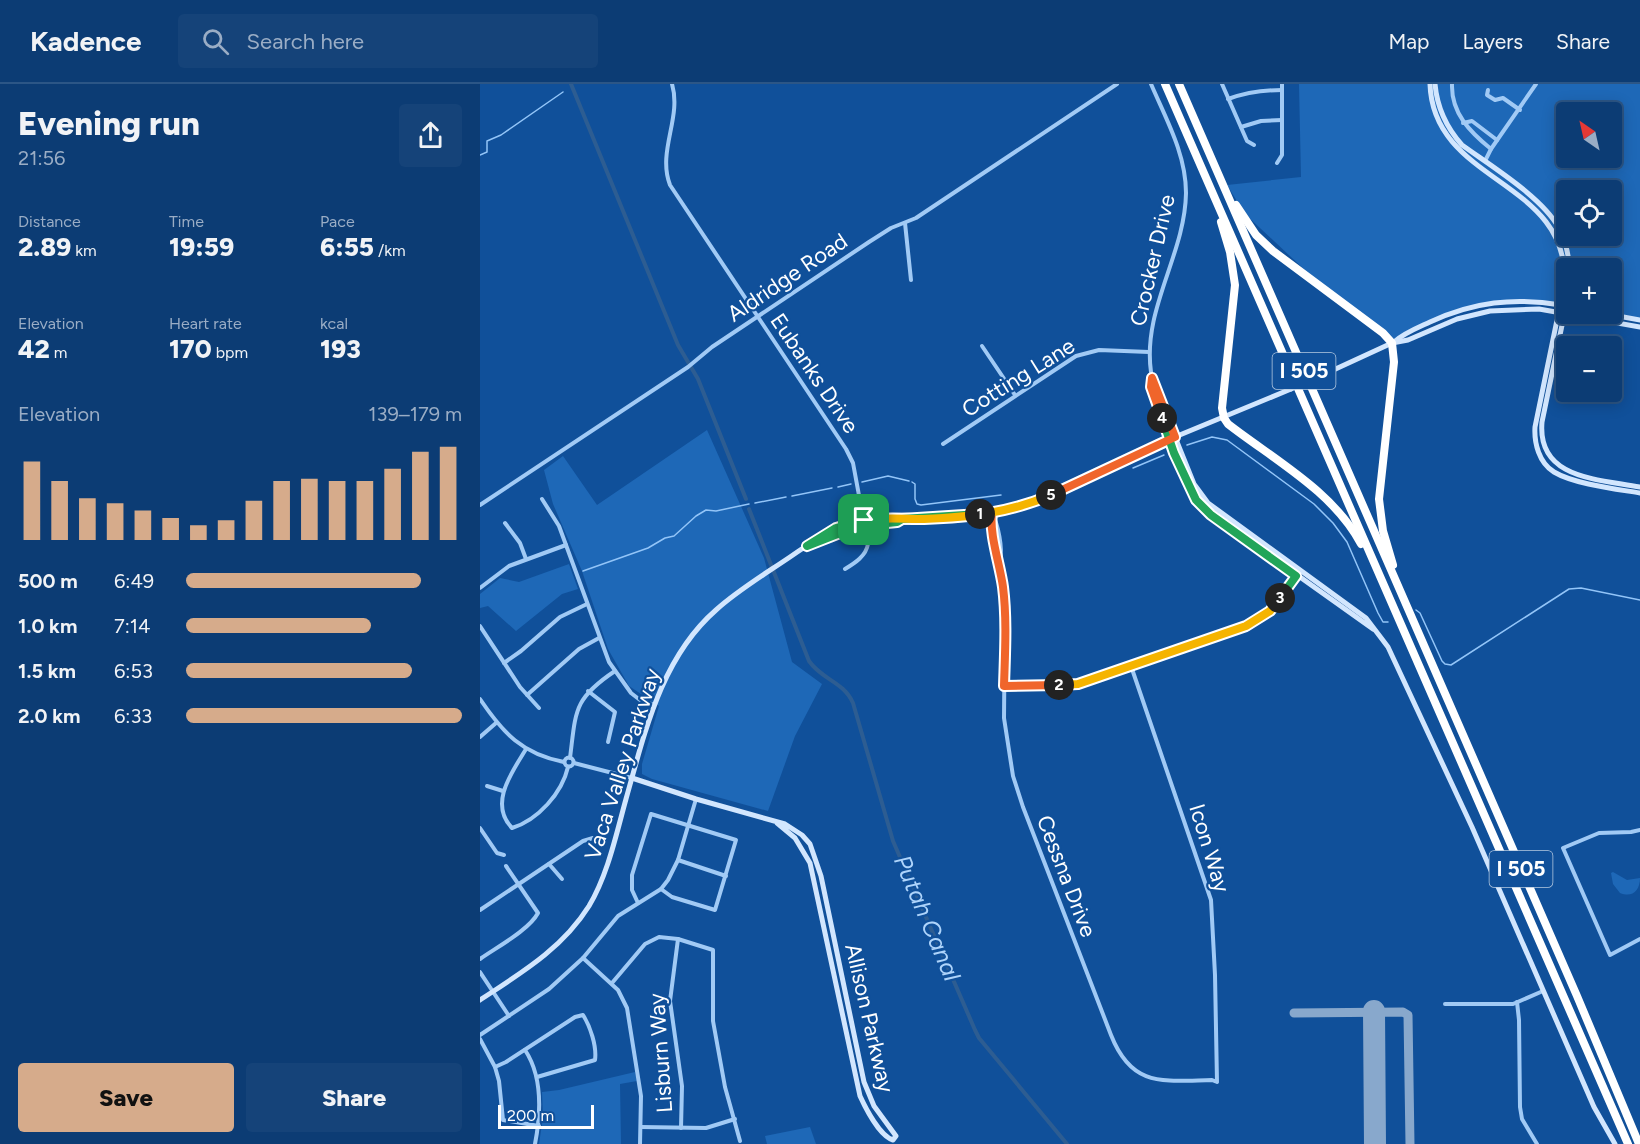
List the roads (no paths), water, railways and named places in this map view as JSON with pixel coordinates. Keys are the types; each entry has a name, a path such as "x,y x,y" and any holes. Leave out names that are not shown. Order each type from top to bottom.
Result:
{"highway":[{"name":"I 505","path":"1166,84 1628,1144"},
{"name":"I 505","path":"1179,84 1639,1144"},
{"path":"1206,147 1244,218 1265,244 1383,333 1392,343 1394,362 1379,499 1383,531 1402,595"},
{"path":"1213,195 1230,252 1235,285 1222,408 1224,418 1228,424 1337,509 1359,539 1394,607"}],"street":[{"name":"Eubanks Drive","path":"672,84 675,108 665,158 674,192 853,463 868,538 867,549 860,559 845,569"},
{"name":"Aldridge Road","path":"480,505 882,234 916,218 1117,84"},
{"name":"Crocker Drive","path":"1151,84 1175,139 1185,172 1186,194 1183,219 1154,315 1149,352 1151,387 1173,438"},
{"path":"1221,84 1247,141 1254,145"},
{"path":"1277,163 1282,155 1282,84"},
{"path":"1430,84 1432,104 1437,120 1450,141 1471,160 1534,207 1554,231 1563,258"},
{"path":"1435,84 1440,110 1455,138 1540,204 1562,233 1568,258"},
{"path":"1452,84 1454,102 1463,123 1491,149"},
{"path":"1484,162 1536,84"},
{"path":"1228,99 1258,90 1282,90"},
{"path":"1488,90 1487,95 1495,100 1503,98 1520,110"},
{"path":"1241,127 1261,121 1282,120"},
{"path":"1463,123 1472,122 1497,140"},
{"path":"905,223 911,280"},
{"name":"Vaca Valley Parkway","path":"1392,343 1403,334 1476,305 1512,301 1556,304"},
{"name":"Vaca Valley Parkway","path":"480,1000 551,952 572,930 588,906 609,859 654,705 674,661 694,632 726,601 807,546 865,523 992,513 1027,505 1173,438 1291,389 1392,343 1408,340 1457,319 1491,311 1530,309 1556,312"},
{"path":"1622,317 1640,320"},
{"path":"1558,324 1535,427 1534,439 1538,453 1552,471 1562,476 1640,493"},
{"path":"1559,324 1542,422 1541,434 1544,449 1558,466 1577,474 1640,487"},
{"name":"Vaca Valley Parkway","path":"1622,324 1640,327"},
{"path":"982,346 1015,395"},
{"name":"Cotting Lane","path":"943,444 1069,360 1099,350 1149,352"},
{"name":"Crocker Drive","path":"1152,378 1173,438"},
{"path":"1173,438 1193,496 1203,508 1298,573"},
{"path":"1173,438 1200,495 1298,573 1377,631 1388,647 1472,827 1594,1107 1615,1144"},
{"path":"1193,496 1196,494 1213,511 1227,518"},
{"path":"542,499 556,520 599,638 615,671 631,693 640,700 654,705"},
{"name":"Cessna Drive","path":"992,513 1000,543 1005,611 1004,718 1019,796 1118,1052 1133,1069 1155,1080 1167,1082 1212,1080 1217,1082 1216,1047"},
{"path":"505,523 520,543 526,559"},
{"path":"480,588 502,570 566,545"},
{"path":"1004,686 1078,684 1254,622 1272,609 1298,573"},
{"path":"504,663 560,617 587,604"},
{"path":"480,626 527,695 539,708"},
{"path":"527,695 579,649 599,638"},
{"name":"Icon Way","path":"1131,666 1211,900 1216,1047"},
{"path":"615,671 588,691 576,713 570,758 574,763 632,778"},
{"path":"588,691 615,712 608,742"},
{"path":"480,699 496,723 526,749 564,762 568,767"},
{"path":"480,737 496,723"},
{"path":"526,749 503,790 502,801 510,826 515,827 550,802 565,780 568,767"},
{"path":"564,762 570,758"},
{"path":"568,767 574,763"},
{"name":"Allison Parkway","path":"632,778 785,824 802,835 810,844 819,864 864,1082 874,1106 896,1136 893,1140 888,1138 873,1119 858,1090 810,863 795,838 777,822"},
{"path":"487,786 503,790"},
{"path":"539,1125 503,1120 501,1091 495,1067 480,1037 549,989 583,958 618,916 661,888 678,860 696,799"},
{"path":"638,903 632,890 632,874 651,814 736,840 715,910 672,897 661,888"},
{"path":"480,828 497,853 504,855"},
{"path":"1640,830 1599,833 1563,848 1610,955 1640,939"},
{"path":"480,910 583,841 593,838"},
{"path":"678,860 726,876"},
{"path":"549,864 562,879"},
{"path":"480,959 513,937 538,913 506,866"},
{"path":"612,983 645,944 659,937 678,939 713,950 714,1021 725,1087 740,1141"},
{"name":"Lisburn Way","path":"678,939 670,1001 682,1086 681,1128"},
{"path":"583,958 612,983 623,998 630,1017 639,1076 640,1144"},
{"path":"480,972 508,1016"},
{"path":"1445,1004 1517,1002 1543,991"},
{"path":"1517,1002 1520,1107 1522,1119 1537,1144"},
{"path":"495,1067 579,1014 583,1015 592,1037 595,1060 537,1077"},
{"path":"525,1050 537,1077 540,1108 535,1144"},
{"path":"641,1127 706,1128 735,1119"}],"waterway":[{"path":"571,84 678,345 698,379 746,499"},
{"path":"480,155 487,152 487,141 501,135 563,92"},
{"path":"1187,445 1212,437 1227,440 1314,504 1333,523 1347,542 1378,613 1383,622 1388,622"},
{"path":"1133,468 1164,455"},
{"path":"862,482 888,476 909,481"},
{"path":"912,482 915,484 915,499 917,504 921,505 1001,495"},
{"path":"838,487 851,484"},
{"path":"792,496 832,488"},
{"path":"755,503 786,497"},
{"path":"583,571 648,548 665,538 674,536 706,510 716,511 749,504"},
{"name":"Putah Canal","path":"749,509 809,661 844,690 853,703 893,841 979,1038 1067,1144"},
{"path":"1416,610 1420,613 1442,661 1451,665 1569,589 1581,588 1640,600"}]}
